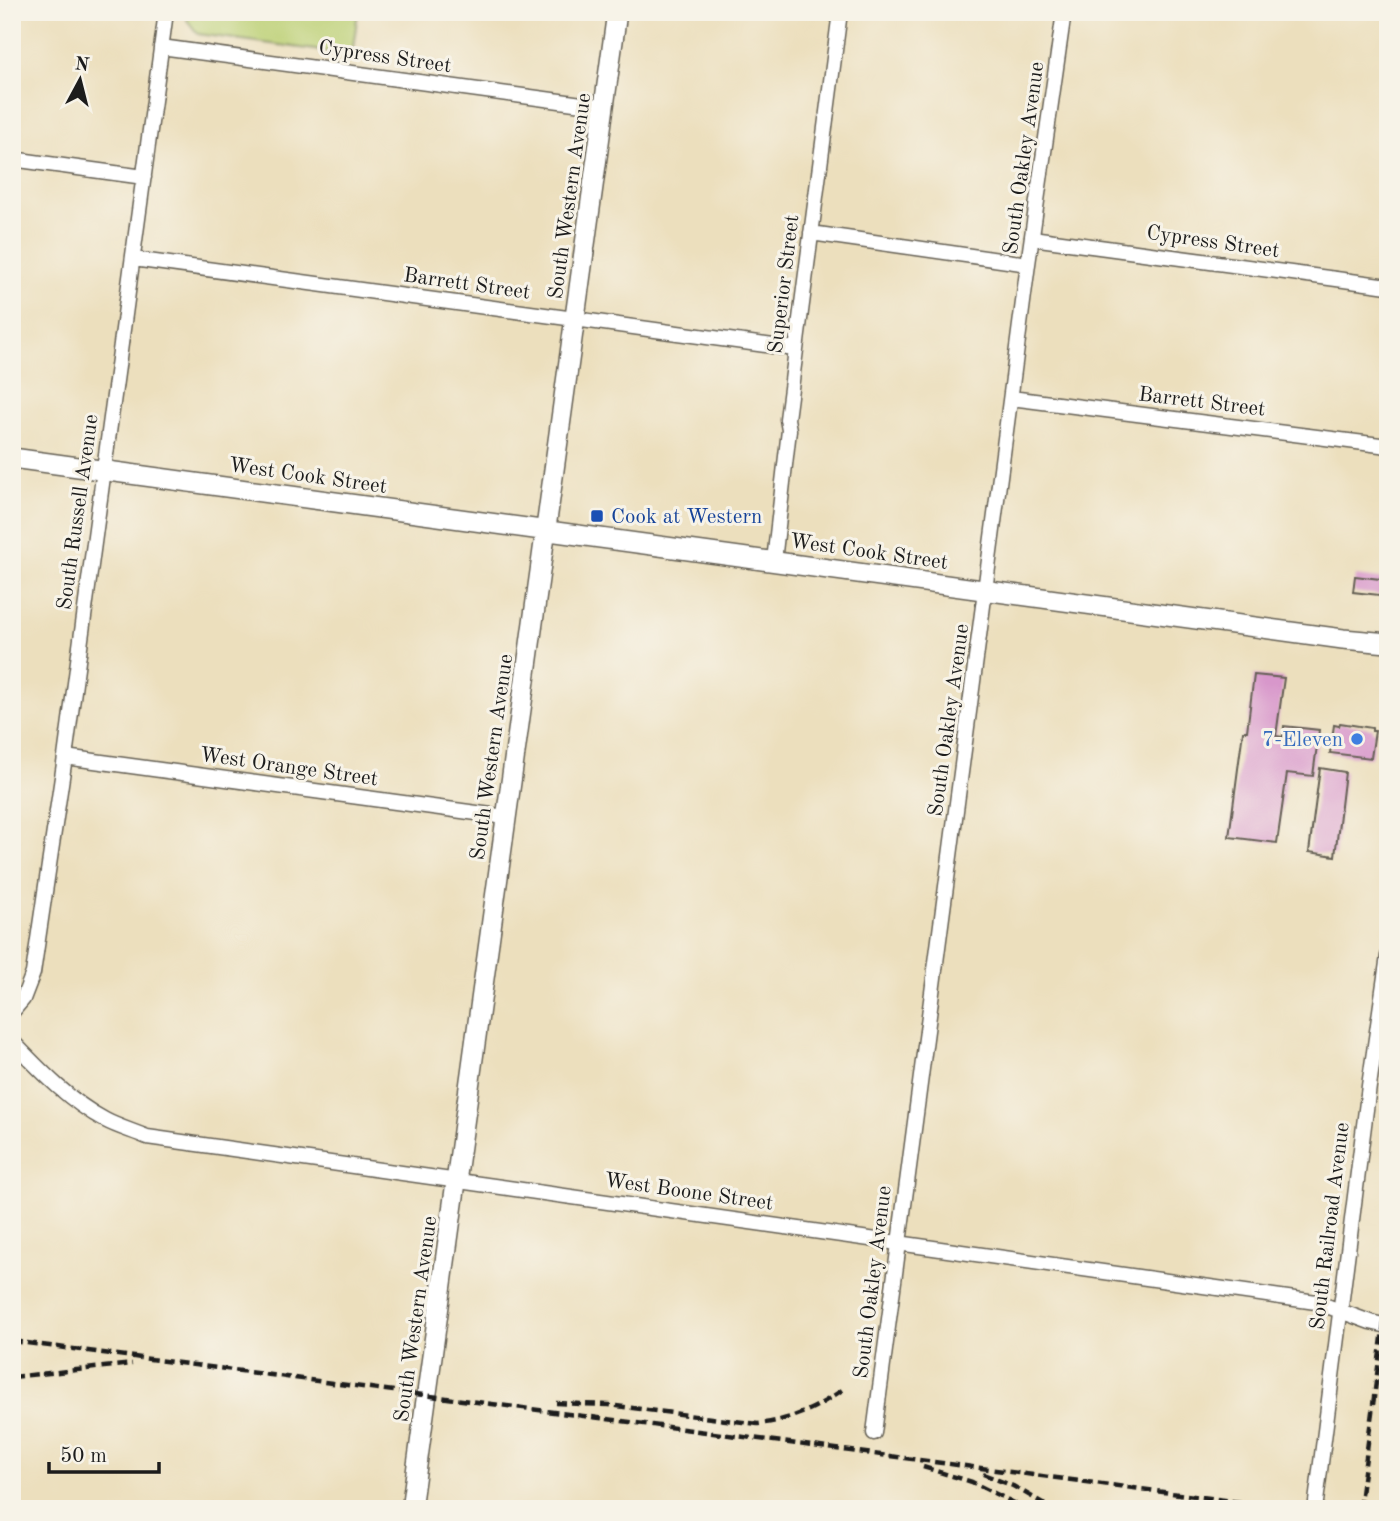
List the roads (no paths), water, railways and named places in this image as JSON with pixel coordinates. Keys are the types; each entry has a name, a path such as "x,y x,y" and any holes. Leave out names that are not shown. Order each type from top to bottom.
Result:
{"street":[{"name":"South Russell Avenue","path":"12,1012 23,999 33,973 166,12"},
{"name":"South Western Avenue","path":"411,1509 617,12"},
{"name":"Superior Street","path":"774,561 795,349 840,12"},
{"name":"South Oakley Avenue","path":"874,1433 1028,264 1064,12"},
{"name":"Cypress Street","path":"162,47 604,107"},
{"path":"12,159 144,177"},
{"path":"811,233 1028,264"},
{"name":"Cypress Street","path":"1032,238 1388,285"},
{"name":"Barrett Street","path":"133,259 795,349"},
{"name":"Barrett Street","path":"1011,398 1388,446"},
{"name":"West Cook Street","path":"12,458 1388,643"},
{"name":"West Orange Street","path":"65,757 506,817"},
{"name":"South Railroad Avenue","path":"1316,1502 1339,1311 1388,956"},
{"name":"West Boone Street","path":"12,1041 46,1077 71,1098 106,1121 147,1137 1316,1301 1388,1326"}],"railway":[{"path":"1359,1509 1388,1293"},
{"path":"12,1341 1293,1509"},
{"path":"12,1377 132,1364"},
{"path":"556,1403 609,1405 758,1424 804,1412 845,1388"},
{"path":"923,1467 972,1482 1026,1509"},
{"path":"983,1474 1013,1486 1053,1509"}],"place":[{"name":"Cook at Western","path":"597,516"},
{"name":"7-Eleven","path":"1357,739"}]}
